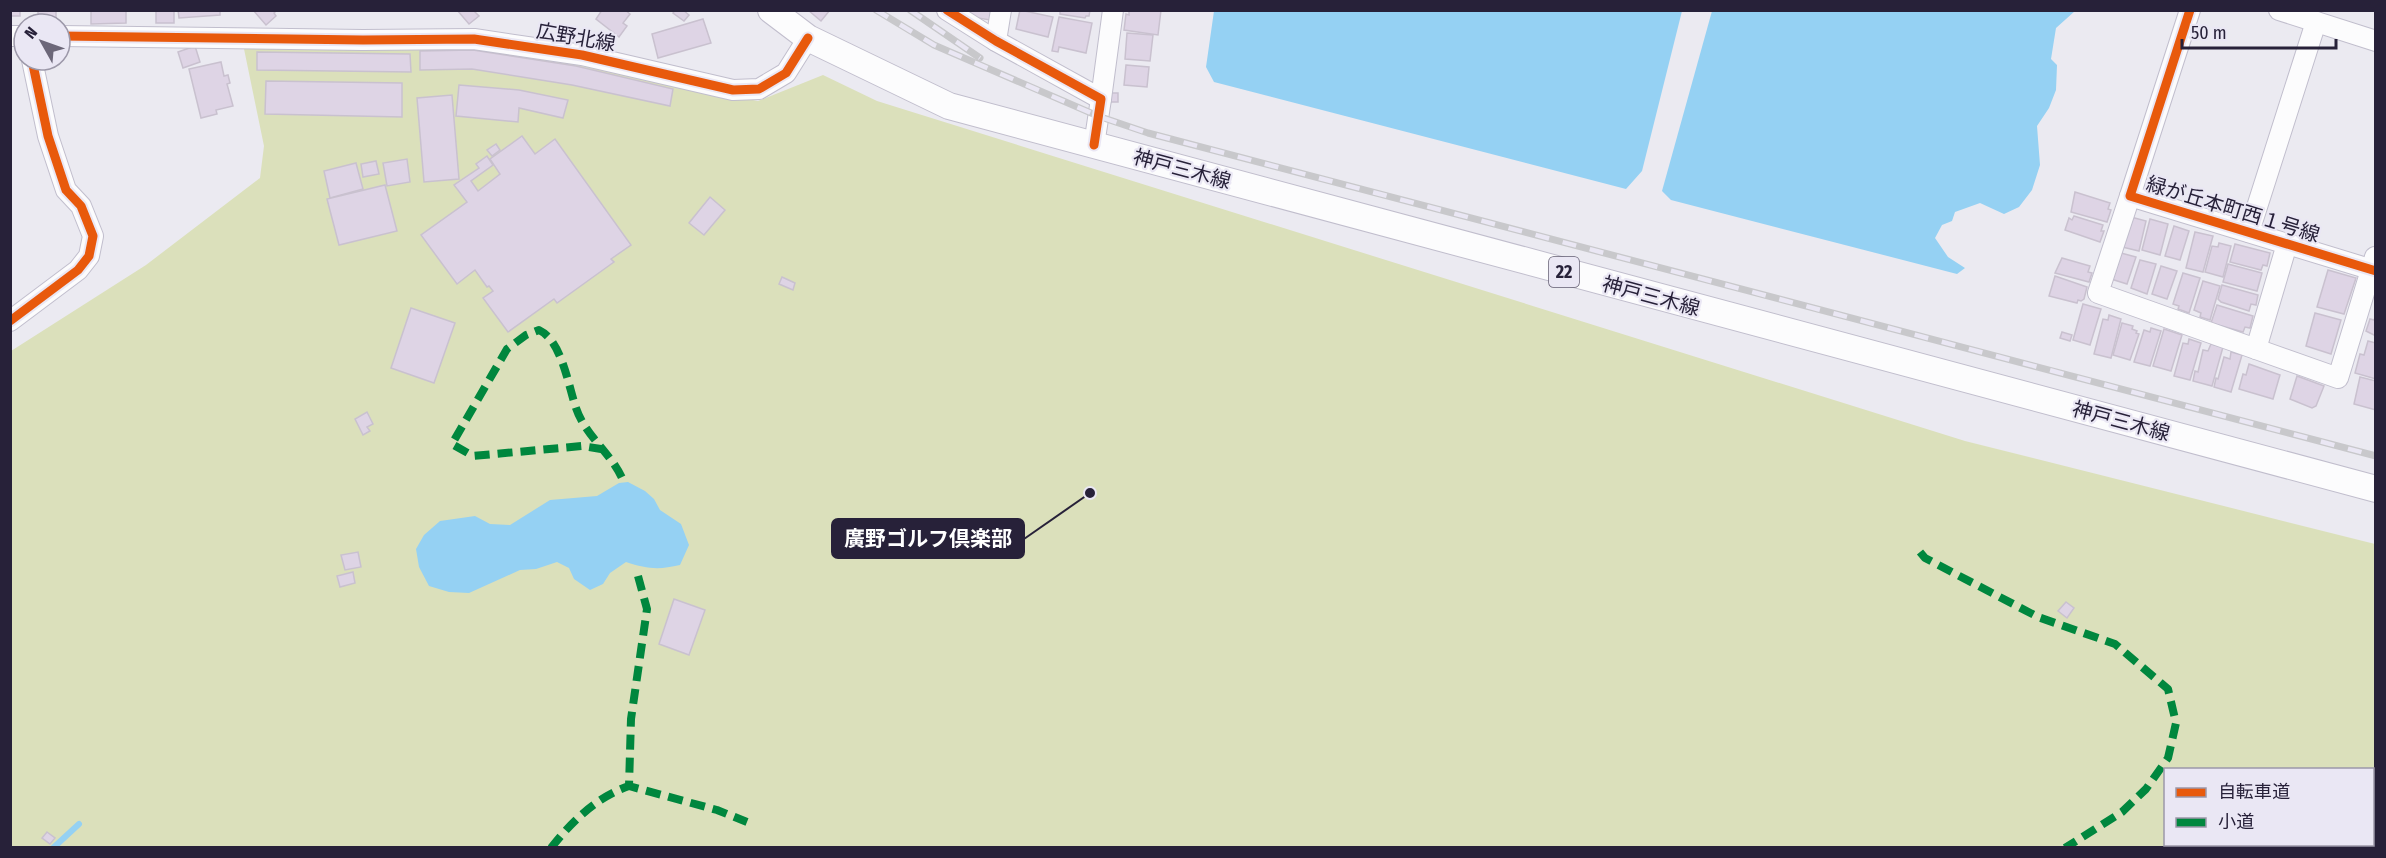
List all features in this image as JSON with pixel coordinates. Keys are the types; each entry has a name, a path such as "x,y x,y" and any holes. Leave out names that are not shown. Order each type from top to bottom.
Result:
{"main road":[{"name":"神戸三木線","path":"771,10 808,38 949,106 2376,489"}],"street":[{"path":"947,10 996,41 1101,99"},
{"path":"996,41 1001,10"},
{"path":"1094,146 1113,10"},
{"name":"緑が丘本町西１号線","path":"2190,10 2130,196 2287,244 2374,266"},
{"path":"2279,10 2376,41"},
{"path":"2249,232 2316,22"},
{"name":"広野北線","path":"72,36 474,39 582,55 733,90 759,89 786,73 808,38"},
{"path":"10,321 78,270 89,256 93,236 81,206 66,190 48,136 35,72"},
{"path":"2130,196 2098,293 2338,378 2374,266"},
{"path":"2256,349 2287,244"}],"green space":[{"path":"243,44 481,46 758,101 823,75 877,101 1965,441 2375,544 2375,847 11,848 11,351 146,265 260,178 264,146"}],"water":[{"path":"1214,10 1682,11 1642,171 1626,189 1214,82 1206,67"},
{"path":"1712,11 2075,11 2056,28 2051,59 2057,65 2056,90 2049,108 2037,126 2040,165 2032,190 2019,207 2004,214 1980,203 1955,212 1952,221 1942,225 1935,238 1948,257 1965,268 1957,274 1671,200 1662,191"},
{"path":"628,482 645,491 654,499 660,510 681,524 689,545 680,565 653,568 626,562 610,573 603,584 590,590 574,579 569,568 557,562 536,569 520,570 469,593 449,592 429,586 419,567 416,549 424,535 440,521 475,516 490,524 510,525 550,500 597,496 619,483"}],"building":[{"path":"10,10 20,10 20,12 12,12 10,16"},
{"path":"38,10 56,10 56,12 38,12"},
{"path":"91,10 126,10 126,23 91,24"},
{"path":"156,10 174,10 174,23 156,23"},
{"path":"178,10 220,10 220,15 179,18"},
{"path":"253,10 277,10 274,13 276,16 266,25"},
{"path":"457,10 477,10 475,12 479,16 469,24"},
{"path":"602,10 625,10 630,14 623,23 627,26 619,37 596,19"},
{"path":"675,10 683,10 689,15 684,21 673,13"},
{"path":"808,10 830,10 821,21"},
{"path":"967,10 991,10 990,20 966,16"},
{"path":"1020,10 1053,17 1048,37 1016,29"},
{"path":"1060,10 1090,10 1089,16 1085,18 1060,14"},
{"path":"1129,10 1161,10 1158,35 1124,30 1126,14 1129,15"},
{"path":"1059,17 1092,23 1086,53 1059,47 1058,52 1052,51"},
{"path":"703,19 711,43 658,58 652,34"},
{"path":"1127,33 1153,35 1150,61 1125,59"},
{"path":"195,46 200,62 183,68 178,52"},
{"path":"473,50 576,66 673,89 670,106 572,85 472,69 420,70 420,51"},
{"path":"257,52 410,54 411,72 257,70"},
{"path":"221,62 224,76 228,75 230,83 227,84 233,106 216,110 217,114 201,118 189,69"},
{"path":"1126,65 1149,67 1147,87 1124,85"},
{"path":"266,81 402,83 402,117 265,114"},
{"path":"459,85 519,90 568,100 563,118 519,108 518,122 456,116"},
{"path":"1111,93 1118,93 1118,102 1111,102"},
{"path":"452,95 459,179 424,182 417,98"},
{"path":"522,136 535,154 555,139 631,245 611,259 614,262 557,303 554,299 508,332 483,298 493,291 489,286 487,287 475,270 457,284 421,235 467,202 454,185 479,168 476,164 487,156 493,165 471,181 478,191 500,174 490,159"},
{"path":"496,144 500,150 492,156 487,150"},
{"path":"407,159 410,182 387,186 383,163"},
{"path":"376,161 379,174 363,177 361,164"},
{"path":"356,163 363,189 330,198 324,171"},
{"path":"385,185 397,231 339,245 327,199"},
{"path":"2075,192 2110,203 2108,209 2111,210 2107,222 2071,212"},
{"path":"710,197 725,210 704,235 689,223"},
{"path":"2074,216 2103,225 2101,231 2104,231 2100,242 2065,230 2069,218 2072,220"},
{"path":"2131,217 2146,221 2139,251 2122,247"},
{"path":"2150,219 2168,224 2160,255 2142,250"},
{"path":"2174,226 2189,231 2180,260 2165,256"},
{"path":"2195,232 2213,236 2203,272 2186,268"},
{"path":"2219,243 2231,246 2223,277 2205,272 2212,246 2218,247"},
{"path":"2235,244 2270,253 2267,266 2263,265 2261,270 2230,262"},
{"path":"2121,253 2136,257 2127,284 2111,279"},
{"path":"2062,258 2090,266 2088,272 2092,273 2089,282 2055,273"},
{"path":"2140,260 2156,264 2147,294 2131,288"},
{"path":"2228,264 2262,273 2257,291 2223,282"},
{"path":"2161,266 2177,271 2167,299 2152,294"},
{"path":"2328,270 2356,278 2344,314 2317,307"},
{"path":"2183,273 2200,278 2189,313 2178,309 2179,306 2173,304"},
{"path":"2055,276 2087,287 2084,299 2078,300 2077,303 2049,296"},
{"path":"782,277 795,283 793,290 779,284"},
{"path":"2203,281 2220,286 2210,320 2200,317 2201,313 2194,310"},
{"path":"2222,285 2258,295 2256,305 2251,304 2249,311 2221,302 2218,299"},
{"path":"2083,304 2101,309 2090,345 2073,340"},
{"path":"2217,305 2253,316 2250,328 2245,327 2243,332 2211,323"},
{"path":"411,308 455,323 434,383 391,368"},
{"path":"2315,313 2341,320 2331,354 2306,346"},
{"path":"2109,315 2121,319 2111,358 2094,354 2103,319 2108,320"},
{"path":"2376,315 2376,336 2366,331 2370,319 2374,320"},
{"path":"2122,323 2133,326 2132,329 2139,334 2130,360 2113,355"},
{"path":"2151,328 2161,331 2150,366 2134,362 2144,330 2150,332"},
{"path":"2164,329 2182,335 2171,371 2153,366"},
{"path":"2062,332 2072,335 2070,341 2060,338"},
{"path":"2189,339 2201,343 2190,380 2174,376 2183,343 2188,344"},
{"path":"2368,341 2376,343 2376,379 2355,373 2360,354 2364,355"},
{"path":"2211,344 2223,347 2212,386 2193,381 2195,371 2198,372 2203,350 2208,351"},
{"path":"2231,352 2242,355 2231,392 2214,387 2224,357 2230,359"},
{"path":"2249,364 2280,375 2273,399 2239,389 2243,374 2246,375"},
{"path":"2297,376 2324,386 2316,406 2312,408 2290,399"},
{"path":"2360,377 2376,381 2376,410 2354,404"},
{"path":"367,412 373,424 367,427 370,431 363,435 355,419"},
{"path":"358,552 361,567 345,570 341,555"},
{"path":"353,572 355,583 340,587 337,576"},
{"path":"674,599 705,610 689,655 659,644"},
{"path":"2066,602 2074,608 2067,618 2058,611"},
{"path":"47,832 55,838 50,844 42,838"}],"waterway":[{"path":"53,848 79,824"}],"railway":[{"path":"876,10 934,45 1098,116 1148,133 2376,456"},
{"path":"910,10 980,58"}],"marked path":[{"path":"604,449 601,449 582,446 473,456 452,444 507,349 526,335 539,330 547,336 559,353 576,408 585,427 598,443 605,452 611,460 622,478"},
{"path":"1920,552 1925,558 2038,617 2115,644 2168,689 2176,723 2168,758 2146,789 2122,812 2065,848"},
{"path":"638,576 647,609 631,719 629,786 717,810 747,822"},
{"path":"551,848 568,828 596,803 629,786"}],"cycle path":[{"path":"947,10 996,41 1101,99 1094,145"},
{"path":"2190,10 2130,196 2376,271"},
{"path":"72,36 474,39 582,55 733,90 759,89 786,73 808,38"},
{"path":"10,321 78,270 89,256 93,236 81,206 66,190 48,136 35,72"}],"place":[{"name":"廣野ゴルフ倶楽部","path":"1090,493"}]}
